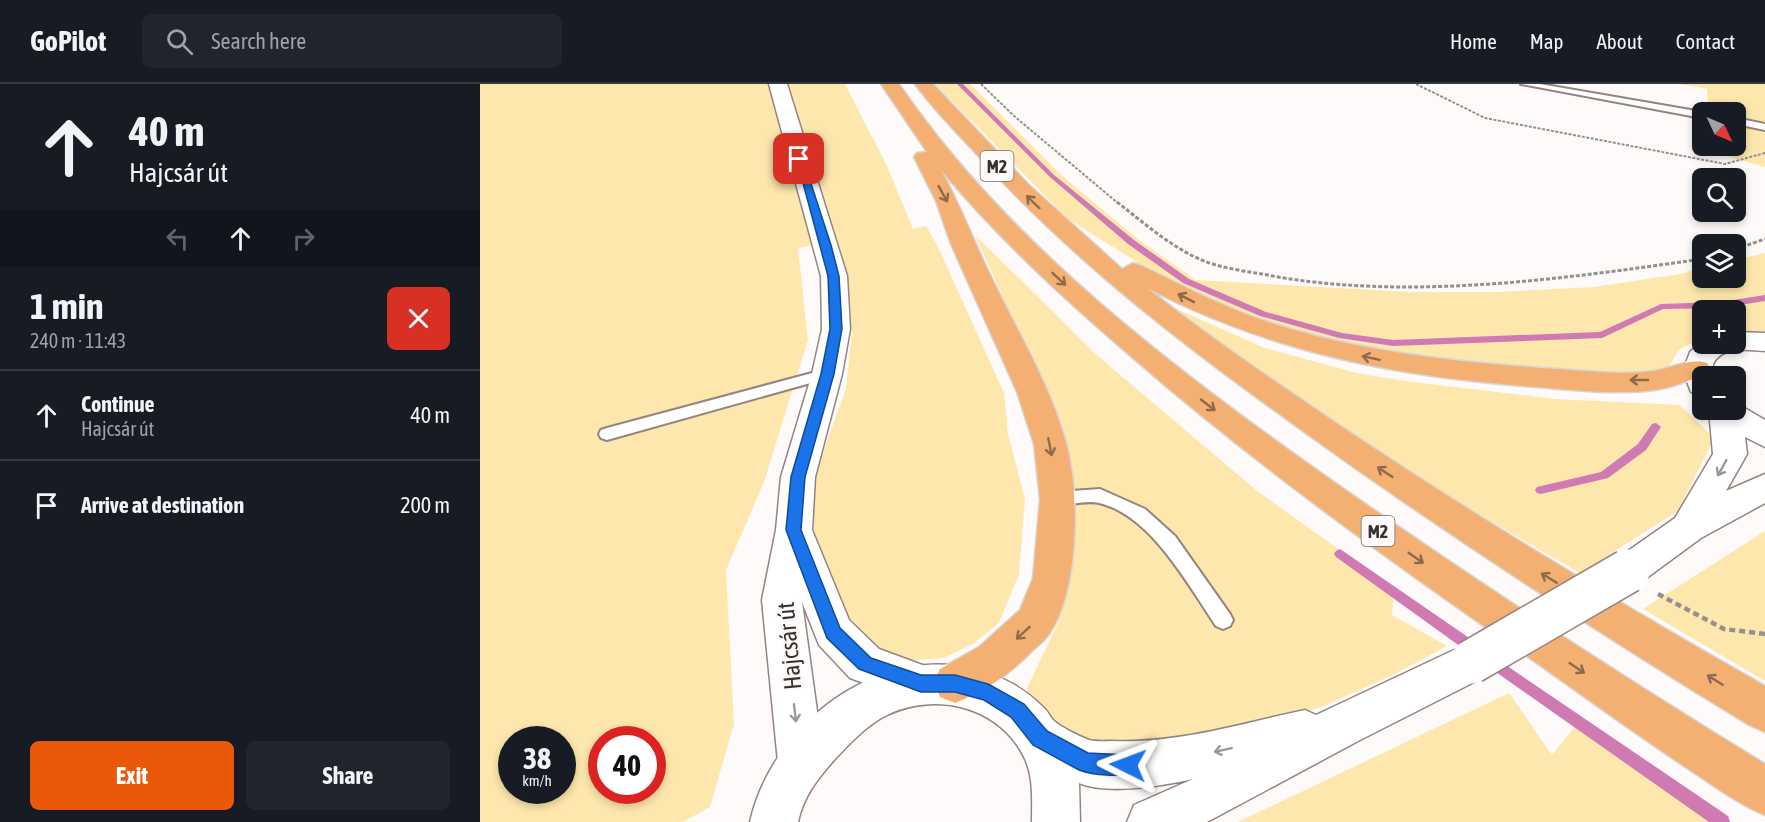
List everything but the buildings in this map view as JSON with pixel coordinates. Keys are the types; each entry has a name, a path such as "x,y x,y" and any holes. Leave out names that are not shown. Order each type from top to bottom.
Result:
{"highway":[{"name":"M2","path":"890,84 912,121 953,172 1016,239 1126,338 1208,405 1316,487 1483,605 1765,791"},
{"name":"M2","path":"924,84 990,159 1076,242 1186,331 1354,451 1520,560 1765,710"},
{"path":"912,121 928,168 947,201 963,244 1032,392 1050,444 1056,499 1052,578 1035,622 994,661 938,684"},
{"path":"1076,242 1199,305 1293,339 1361,356 1478,373 1575,380 1653,381 1692,378"}],"street":[{"name":"Hajcsár út","path":"778,84 834,276 836,329 827,374 798,477 794,530 782,600 801,762"},
{"path":"1746,341 1765,342"},
{"path":"1151,822 1208,797 1342,725 1641,581 1688,528 1730,454 1726,420"},
{"path":"1740,420 1765,435"},
{"path":"1688,528 1765,487"},
{"name":"Hajcsár út","path":"794,530 833,632 865,664 938,684 988,692 1017,711 1040,738"},
{"path":"772,820 801,762 837,724 878,697 938,684"},
{"path":"1040,738 1086,763 1128,765 1184,758 1342,725"},
{"path":"1040,738 1055,781 1056,822"}],"lane":[{"path":"1526,84 1692,113"},
{"path":"1746,123 1765,127"},
{"path":"606,434 827,374"},
{"path":"1056,499 1100,496 1139,514 1168,541 1223,620"}],"path":[{"path":"981,84 1014,116 1100,189 1161,236 1204,261 1230,268 1301,282 1354,286 1454,285 1570,278 1692,260"},
{"path":"1416,84 1485,118 1725,164 1765,153"},
{"path":"1746,246 1765,239"},
{"path":"1641,581 1724,630 1765,634"}],"shaded area":[{"path":"480,84 845,84 887,166 913,229 926,226 939,249 1004,393 1008,434 1025,499 1019,574 999,623 973,644 944,658 903,661 872,649 849,627 814,536 814,477 846,389 852,331 835,242 798,248 808,340 764,482 726,570 734,724 710,807 683,822 480,822"},
{"path":"935,84 970,84 1060,174 1139,240 1196,280 1411,292 1497,292 1594,287 1692,271 1692,288 1746,288 1746,258 1765,253 1765,334 1746,333 1746,300 1692,300 1692,343 1679,350 1668,368 1645,372 1605,374 1481,367 1351,349 1252,321 1153,272 1068,219"},
{"path":"1679,84 1765,84 1765,167 1726,156 1746,156 1746,102 1708,102 1707,89"},
{"path":"975,235 1099,357 1256,490 1394,589 1392,615 1447,646 1397,673 1324,706 1184,751 1080,755 1030,707 1027,688 1058,623 1070,567 1043,387"},
{"path":"1172,307 1265,348 1356,373 1555,399 1680,405 1692,417 1692,420 1695,420 1714,438 1678,511 1580,573 1423,480 1321,413"},
{"path":"1765,531 1765,681 1643,609"},
{"path":"1509,693 1552,755 1577,724 1713,822 1238,822"}],"waterway":[{"path":"960,84 1052,176 1131,242 1186,281 1263,314 1342,336 1393,343 1602,335 1661,307 1721,305 1765,298"},
{"path":"1541,490 1604,475 1642,447 1656,427"},
{"path":"1340,554 1473,648"},
{"path":"1491,661 1722,822"}],"route":[{"path":"799,159 834,276 836,329 827,374 798,477 794,530 833,632 865,664 921,684 955,684 988,692 1017,711 1040,738 1086,763 1128,765"}]}
